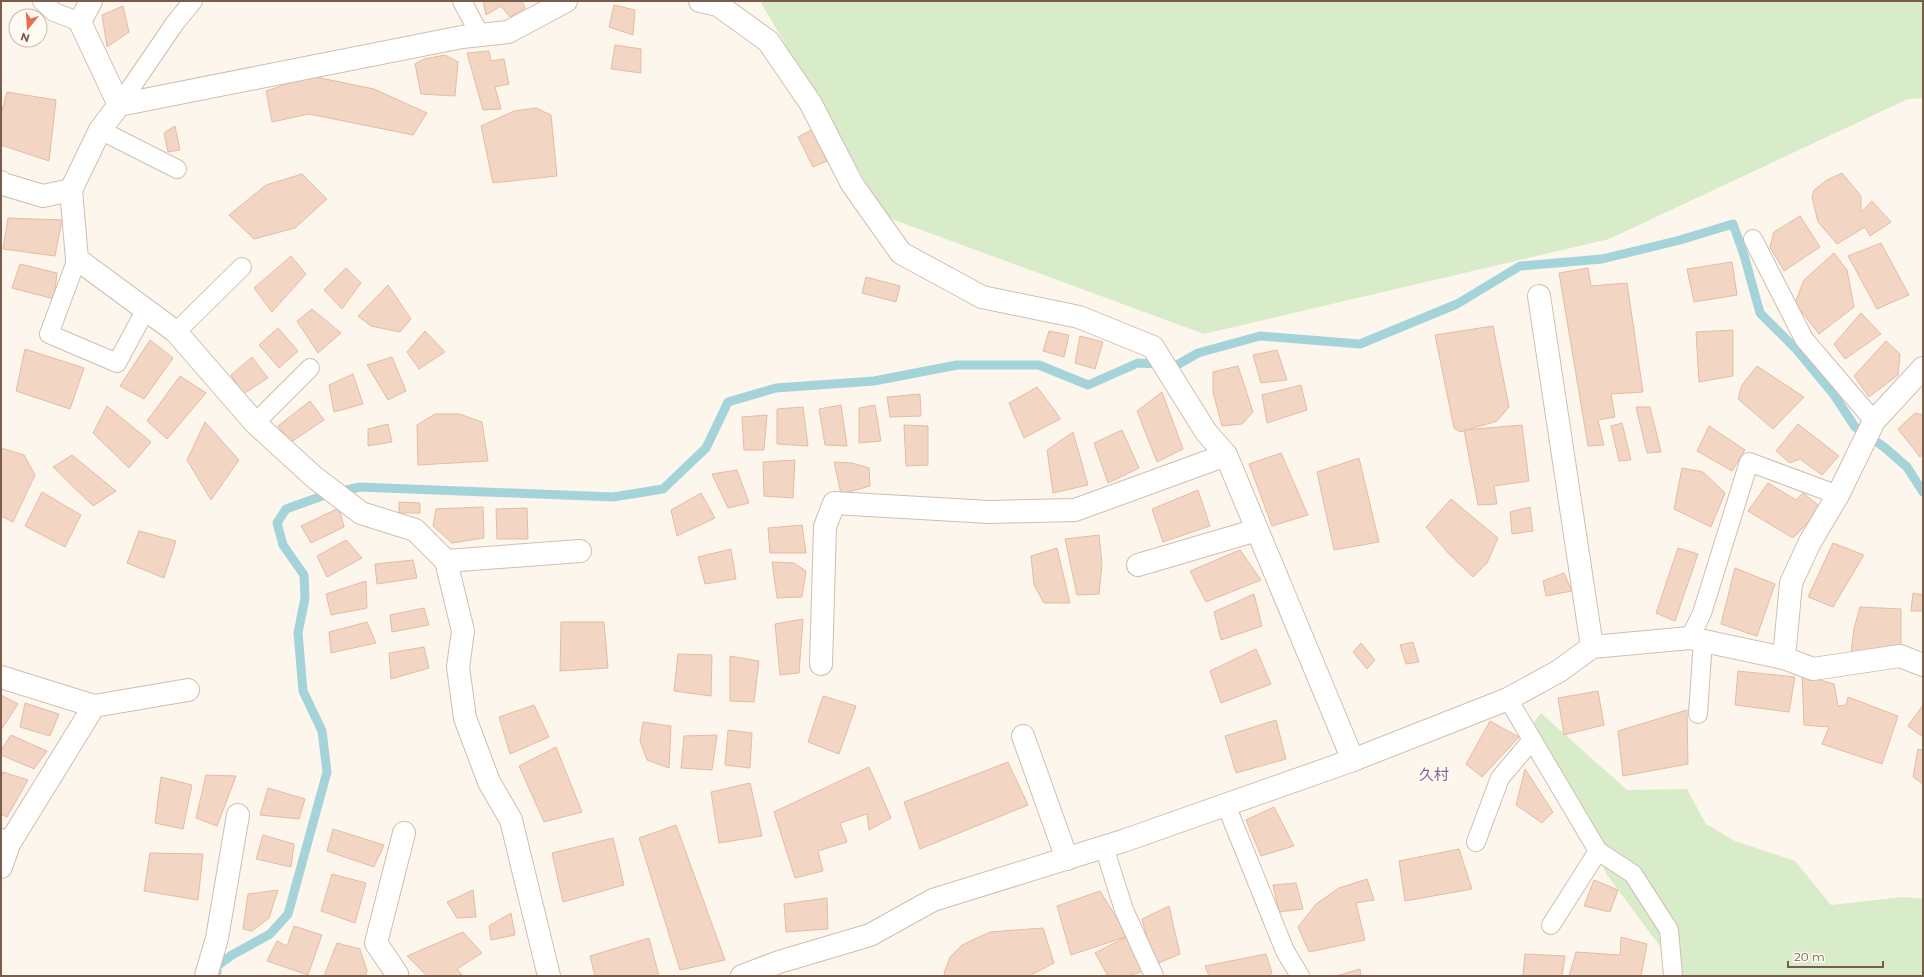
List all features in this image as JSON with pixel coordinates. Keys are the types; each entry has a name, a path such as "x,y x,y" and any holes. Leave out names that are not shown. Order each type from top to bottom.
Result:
{"street":[{"path":"91,1 80,22 120,105"},
{"path":"549,976 511,820 489,782 465,718 458,667 463,631 446,561 415,530 362,513 314,477 255,423 176,332 77,259 71,190 100,130 120,105 454,38 508,32 566,1"},
{"path":"700,1 718,5 768,41 811,104 852,184 901,254 982,297 1079,317 1153,347 1176,387 1206,432 1226,455 1353,760"},
{"path":"2,186 43,196 71,190"},
{"path":"1539,296 1592,647"},
{"path":"1784,658 1791,583 1810,542 1838,495 1874,421 1923,368"},
{"path":"821,664 825,527 834,503 989,512 1075,510 1226,455"},
{"path":"1138,565 1257,530"},
{"path":"446,561 580,551"},
{"path":"742,976 779,962 870,935 932,900 1104,847 1353,760 1508,699 1559,672 1592,647 1696,639 1784,658 1813,669 1900,656 1923,665"},
{"path":"1,677 94,706 188,690"},
{"path":"1,867 5,842 94,706"},
{"path":"1023,736 1066,859"},
{"path":"206,976 218,938 238,815"},
{"path":"396,976 397,974 376,943 404,833"}],"lane":[{"path":"42,1 54,12 80,22"},
{"path":"120,105 175,23 193,1"},
{"path":"462,1 480,35"},
{"path":"100,130 177,169"},
{"path":"1753,239 1804,339 1874,421"},
{"path":"77,259 49,334 117,363 146,309"},
{"path":"176,332 242,267"},
{"path":"255,423 310,368"},
{"path":"1698,714 1696,639 1702,614 1749,462 1838,495"},
{"path":"1508,699 1598,851 1633,874 1669,930 1672,976"},
{"path":"1476,842 1500,778 1532,740"},
{"path":"1226,805 1293,973"},
{"path":"1104,847 1124,910 1154,976"},
{"path":"1551,925 1598,851"}],"green space":[{"path":"760,1 1923,1 1923,98 1908,99 1609,239 1204,334 886,217"},
{"path":"1541,713 1627,790 1687,789 1706,824 1735,841 1795,861 1831,905 1903,897 1923,899 1923,976 1682,976 1607,875 1533,724"}],"building":[{"path":"483,1 522,1 525,8 510,17 501,6 486,15"},
{"path":"614,5 635,10 633,35 609,27"},
{"path":"123,6 129,32 107,47 102,15"},
{"path":"615,45 641,49 641,73 611,69"},
{"path":"489,51 491,61 504,59 509,84 495,87 501,109 483,110 467,53"},
{"path":"445,55 458,62 455,96 421,94 415,64 424,59"},
{"path":"311,76 374,89 427,113 413,135 309,114 272,122 266,91"},
{"path":"7,92 56,100 49,161 1,145 1,114"},
{"path":"536,108 551,115 557,176 493,183 481,126 514,111"},
{"path":"175,126 180,150 168,152 164,133"},
{"path":"813,129 827,161 813,167 798,137"},
{"path":"1842,173 1861,196 1861,212 1872,201 1891,222 1870,236 1865,227 1837,244 1818,222 1812,197 1814,190 1827,180"},
{"path":"302,174 327,199 295,228 254,239 229,215 266,185"},
{"path":"1800,216 1820,247 1784,271 1770,247 1774,232"},
{"path":"8,218 62,220 55,256 3,249"},
{"path":"1881,243 1909,295 1877,309 1848,256"},
{"path":"1834,253 1847,270 1854,307 1819,334 1795,303 1804,280"},
{"path":"291,256 306,274 272,312 254,288"},
{"path":"1732,262 1737,295 1694,302 1687,269"},
{"path":"20,264 57,273 54,299 12,288"},
{"path":"346,268 361,283 342,309 324,290"},
{"path":"1588,268 1591,286 1627,283 1643,392 1611,394 1615,417 1598,420 1604,445 1588,446 1559,273"},
{"path":"866,277 900,286 896,302 862,293"},
{"path":"388,285 411,319 400,332 371,326 358,316"},
{"path":"312,309 341,333 318,353 297,321"},
{"path":"1861,313 1881,334 1845,359 1834,344"},
{"path":"1493,326 1509,407 1497,421 1460,432 1454,428 1435,335"},
{"path":"278,328 298,351 279,368 259,345"},
{"path":"1733,330 1733,376 1699,382 1696,332"},
{"path":"425,331 445,352 419,369 407,352"},
{"path":"1049,331 1069,335 1064,357 1043,351"},
{"path":"1080,336 1103,342 1095,369 1075,363"},
{"path":"150,340 173,358 144,399 120,386"},
{"path":"1886,341 1900,354 1898,375 1869,397 1854,376"},
{"path":"25,349 84,368 70,409 16,391"},
{"path":"1277,350 1287,380 1261,383 1253,355"},
{"path":"252,357 268,378 243,394 231,375"},
{"path":"392,357 406,391 388,400 367,365"},
{"path":"1238,366 1253,412 1242,424 1222,426 1213,392 1213,372"},
{"path":"1757,366 1804,397 1773,429 1738,399 1742,385"},
{"path":"353,374 363,404 334,412 329,385"},
{"path":"180,376 206,393 167,439 147,421"},
{"path":"1301,385 1307,410 1267,423 1262,395"},
{"path":"1037,387 1060,419 1024,438 1009,403"},
{"path":"1162,392 1183,449 1157,462 1137,411"},
{"path":"920,394 921,416 890,417 887,397"},
{"path":"310,401 324,420 291,442 278,426"},
{"path":"841,405 847,446 825,445 819,409"},
{"path":"875,405 881,441 859,443 859,408"},
{"path":"107,406 151,442 129,468 93,433"},
{"path":"803,407 808,446 777,444 777,409"},
{"path":"1636,407 1650,407 1661,452 1647,453"},
{"path":"1915,413 1923,415 1923,454 1920,457 1898,429"},
{"path":"435,414 459,414 482,422 488,461 418,465 417,425"},
{"path":"767,415 764,450 744,450 742,417"},
{"path":"205,422 239,460 211,500 187,460"},
{"path":"1622,423 1631,460 1619,461 1611,426"},
{"path":"388,424 392,442 368,446 368,429"},
{"path":"1798,424 1839,456 1822,475 1800,459 1790,463 1776,451"},
{"path":"904,425 928,426 928,465 906,466"},
{"path":"1522,425 1529,481 1494,486 1497,504 1478,505 1464,430"},
{"path":"1709,426 1745,450 1732,471 1697,451"},
{"path":"1122,430 1139,468 1108,483 1094,443"},
{"path":"1073,432 1088,485 1053,493 1047,450"},
{"path":"1,448 24,455 35,475 13,522 1,516"},
{"path":"1281,453 1308,515 1272,526 1249,464"},
{"path":"72,455 116,491 93,506 53,467"},
{"path":"1359,458 1379,542 1334,550 1317,472"},
{"path":"795,460 793,498 764,496 763,462"},
{"path":"834,462 852,463 869,468 870,486 841,494"},
{"path":"1682,468 1703,472 1725,493 1711,527 1674,509"},
{"path":"737,470 749,503 728,508 712,474"},
{"path":"1768,483 1796,500 1803,493 1822,508 1793,538 1748,511"},
{"path":"1198,490 1210,526 1163,542 1152,509"},
{"path":"42,492 81,515 65,547 25,526"},
{"path":"701,493 715,518 677,536 671,510"},
{"path":"1451,499 1498,538 1487,563 1473,577 1449,554 1426,527"},
{"path":"399,502 420,503 420,513 399,513"},
{"path":"483,507 484,538 452,543 433,526 436,509"},
{"path":"1530,507 1533,531 1512,534 1510,512"},
{"path":"339,508 344,527 311,543 301,526"},
{"path":"527,508 528,539 497,539 496,509"},
{"path":"802,525 806,553 770,553 768,528"},
{"path":"139,531 176,541 164,578 127,563"},
{"path":"1099,535 1102,564 1099,594 1077,595 1065,539"},
{"path":"346,540 362,558 327,577 317,556"},
{"path":"1833,543 1864,555 1833,607 1808,597"},
{"path":"1057,548 1070,603 1044,603 1034,585 1031,556"},
{"path":"1678,548 1698,554 1675,621 1656,613"},
{"path":"731,549 736,579 705,584 698,557"},
{"path":"1240,550 1261,580 1206,602 1190,571"},
{"path":"413,560 417,578 377,584 375,564"},
{"path":"772,562 794,563 806,571 802,597 777,598"},
{"path":"1735,568 1775,584 1757,636 1721,624"},
{"path":"1564,573 1572,591 1546,596 1543,581"},
{"path":"366,581 367,608 331,615 326,594"},
{"path":"1913,593 1923,595 1923,611 1911,611"},
{"path":"1254,594 1262,626 1221,640 1214,612"},
{"path":"1860,607 1901,609 1901,647 1851,652 1854,628"},
{"path":"424,608 429,625 392,632 390,615"},
{"path":"803,619 799,673 780,675 775,624"},
{"path":"367,622 376,643 331,653 329,632"},
{"path":"561,622 604,622 608,668 560,671"},
{"path":"1413,642 1419,662 1406,664 1400,645"},
{"path":"1361,643 1375,660 1367,669 1353,652"},
{"path":"424,647 429,668 391,679 389,653"},
{"path":"1256,649 1271,684 1221,703 1210,671"},
{"path":"678,654 712,655 711,696 674,691"},
{"path":"730,656 759,661 754,702 730,701"},
{"path":"1738,671 1795,677 1789,712 1735,705"},
{"path":"1802,675 1834,684 1838,706 1846,705 1848,697 1898,716 1882,764 1822,744 1829,727 1804,725"},
{"path":"1598,691 1604,725 1564,735 1558,698"},
{"path":"1,695 18,704 1,730"},
{"path":"823,696 856,706 839,754 808,742"},
{"path":"25,703 59,714 50,736 20,727"},
{"path":"534,705 549,737 510,754 499,717"},
{"path":"1923,705 1923,737 1908,726"},
{"path":"1687,710 1688,764 1623,776 1618,731"},
{"path":"1276,720 1286,759 1236,773 1225,736"},
{"path":"1490,721 1519,737 1482,777 1466,764"},
{"path":"643,722 671,726 669,768 647,760 640,741"},
{"path":"728,730 752,733 750,768 725,765"},
{"path":"11,735 47,751 34,769 1,755 1,750"},
{"path":"717,735 712,770 681,768 684,736"},
{"path":"556,747 582,812 544,822 519,766"},
{"path":"1918,749 1923,750 1923,784 1913,777"},
{"path":"1008,762 1028,805 920,849 904,802"},
{"path":"869,767 891,818 869,830 867,814 840,823 847,842 818,851 823,871 795,878 774,812"},
{"path":"1525,769 1553,812 1542,823 1516,805"},
{"path":"3,772 28,780 7,817 1,814 1,779"},
{"path":"206,775 236,776 217,826 196,818"},
{"path":"161,777 192,785 183,829 155,823"},
{"path":"750,783 762,836 719,843 711,792"},
{"path":"268,788 305,799 299,819 260,815"},
{"path":"1274,807 1294,846 1261,856 1246,820"},
{"path":"676,825 725,960 680,970 639,838"},
{"path":"333,829 384,845 374,867 327,851"},
{"path":"263,835 294,844 291,867 256,859"},
{"path":"613,838 624,885 563,902 552,853"},
{"path":"1459,849 1472,889 1405,901 1399,861"},
{"path":"150,853 203,854 198,900 144,891"},
{"path":"332,874 366,883 355,923 321,911"},
{"path":"1367,879 1374,900 1356,903 1365,940 1309,952 1298,927 1316,904 1339,888"},
{"path":"1594,880 1618,890 1610,912 1584,906"},
{"path":"1296,883 1303,909 1279,912 1273,885"},
{"path":"278,890 269,918 252,931 243,929 248,894"},
{"path":"473,890 476,917 457,918 447,902"},
{"path":"1100,891 1128,936 1071,955 1057,906"},
{"path":"827,898 828,929 786,932 784,904"},
{"path":"1169,906 1180,954 1154,965 1142,919"},
{"path":"511,913 515,935 491,940 489,926"},
{"path":"294,926 322,935 308,975 267,961 277,941 287,946"},
{"path":"1043,928 1054,963 1029,976 945,976 944,973 950,957 962,945 990,932"},
{"path":"463,932 482,953 457,969 463,976 427,976 407,956"},
{"path":"1128,936 1143,971 1129,976 1108,976 1095,953"},
{"path":"1621,937 1647,944 1641,976 1569,976 1576,952 1620,955"},
{"path":"649,938 659,976 595,976 590,956"},
{"path":"337,943 360,949 367,971 365,976 324,976"},
{"path":"1266,954 1272,973 1267,976 1209,976 1205,966"},
{"path":"1525,954 1565,956 1562,976 1523,976"},
{"path":"1360,969 1361,976 1336,976"}],"waterway":[{"path":"217,972 217,966 232,955 270,934 288,914 327,772 322,731 303,691 298,633 305,598 304,575 283,545 277,523 286,509 325,495 360,487 613,497 663,489 706,448 728,402 776,388 874,381 957,365 1039,365 1088,385 1138,363 1177,365 1198,353 1260,336 1360,344 1457,304 1520,266 1602,259 1680,240 1733,224 1744,255 1760,313 1796,349 1834,395 1855,427 1884,447 1907,467 1923,492"}],"district":[{"name":"久村","path":"1434,775"}]}
